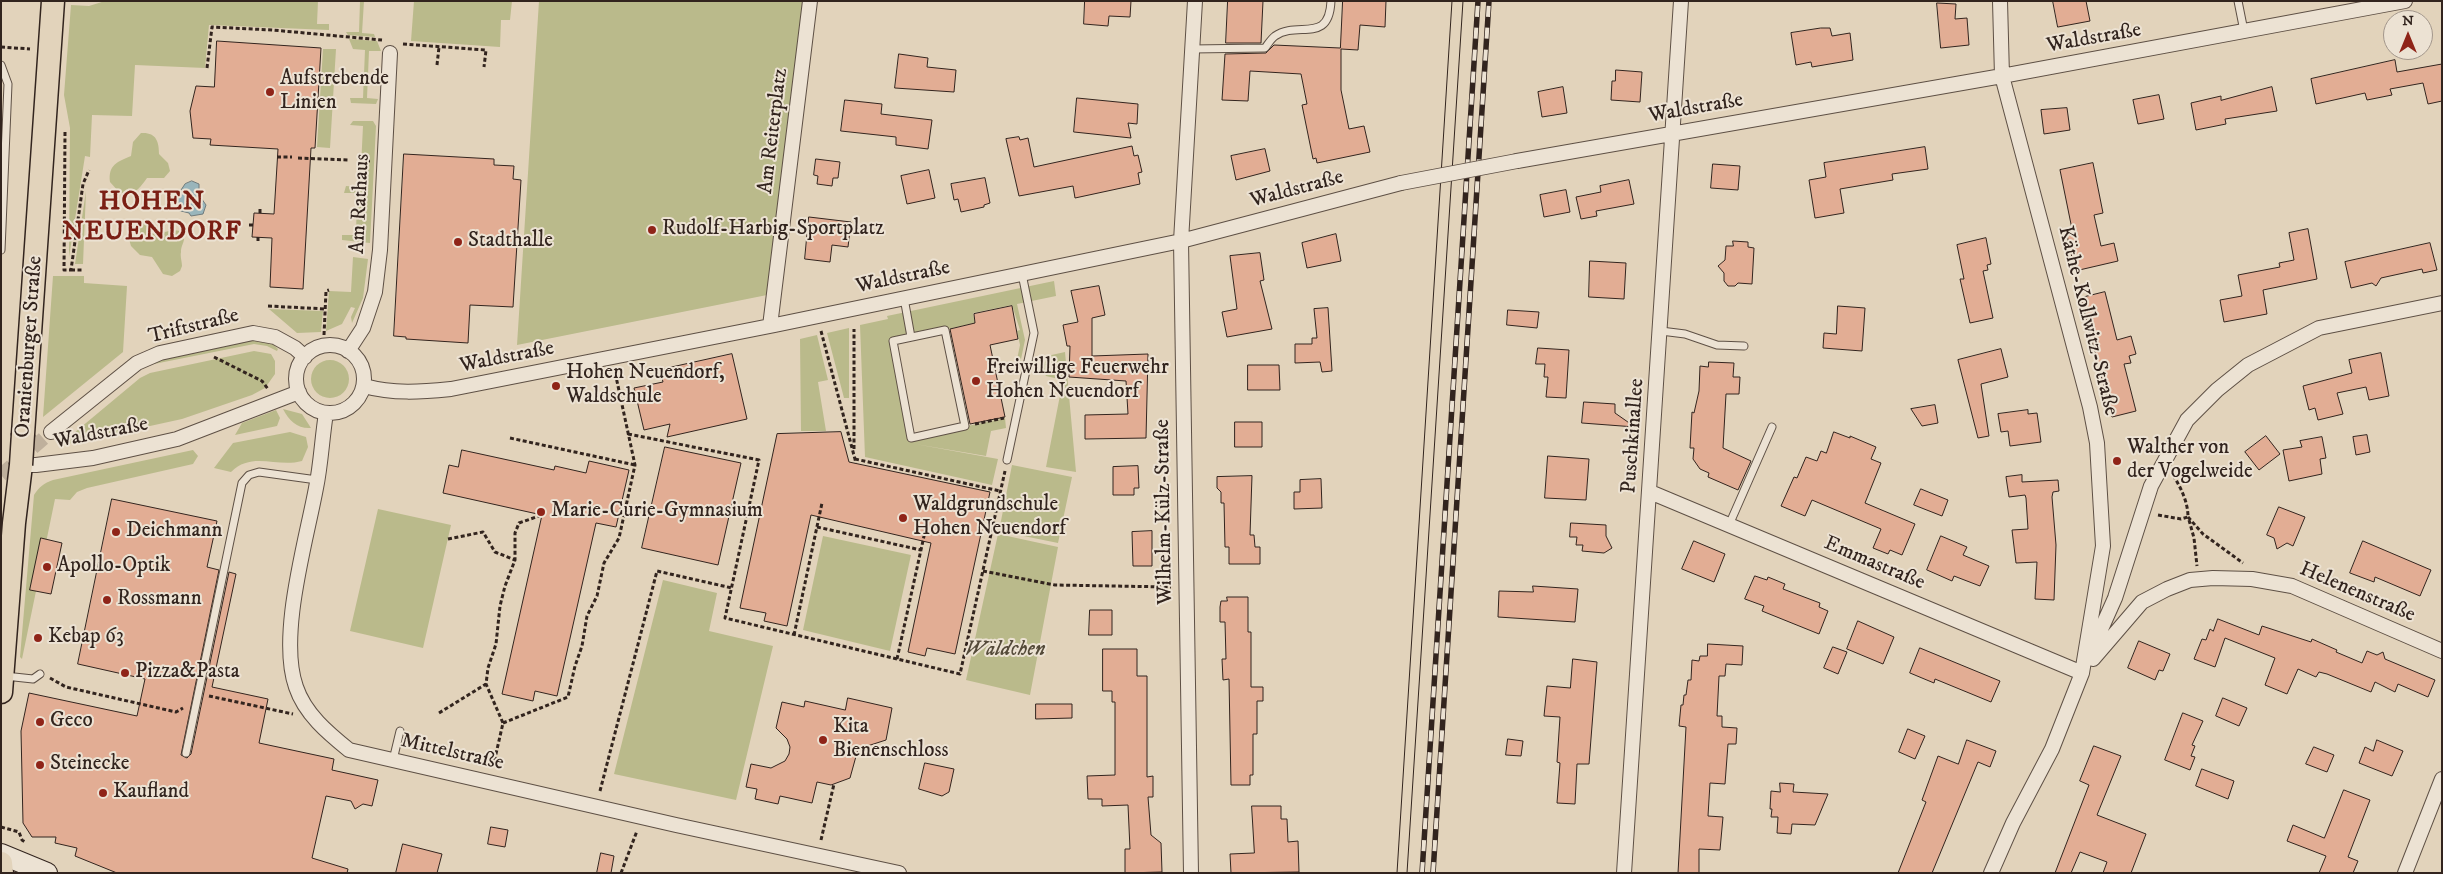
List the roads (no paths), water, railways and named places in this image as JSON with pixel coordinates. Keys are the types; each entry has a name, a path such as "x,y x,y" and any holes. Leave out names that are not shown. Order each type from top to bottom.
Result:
{"main road":[{"name":"Oranienburger Straße","path":"2,684 14,523 26,470 23,434 53,1"},
{"path":"1,854 47,873"},
{"path":"1,863 2,873"}],"street":[{"name":"Am Reiterplatz","path":"770,326 810,1"},
{"name":"Wilhelm-Külz-Straße","path":"1191,873 1181,241 1195,1"},
{"name":"Puschkinallee","path":"1624,873 1674,134 1681,1"},
{"name":"Käthe-Kollwitz-Straße","path":"1991,873 2013,823 2052,749 2082,673 2103,546 2097,443 2090,407 2002,76 2000,1"},
{"name":"Waldstraße","path":"364,386 384,391 409,393 451,389 770,326 1181,241 1402,183 1516,161 2002,76 2405,1"},
{"name":"Am Rathaus","path":"348,351 364,328 375,292 380,250 391,46"},
{"path":"2082,673 2115,598 2151,486 2187,420 2217,390 2255,361 2319,328 2442,303"},
{"name":"Triftstraße","path":"51,432 137,363 160,353 253,333 275,337 295,348 304,357"},
{"path":"322,346 336,346 348,351 361,366 364,386 360,396 348,408 338,412 326,413 310,406 299,392 297,371 304,357 322,346"},
{"name":"Waldstraße","path":"26,470 93,458 177,439 299,392"},
{"name":"Mittelstraße","path":"326,413 318,480 289,630 290,656 296,687 309,713 328,733 349,750 899,873"},
{"name":"Emmastraße","path":"1650,492 2082,673"},
{"name":"Helenenstraße","path":"2082,673 2142,602 2167,589 2197,580 2213,578 2252,580 2292,586 2442,651"},
{"path":"2405,873 2442,779"}],"lane":[{"path":"1192,49 1265,48 1278,34 1320,26 1327,22 1330,16 1331,1"},
{"path":"2238,1 2244,32"},
{"path":"1,64 8,84 1,250"},
{"path":"1007,460 1034,333 1022,274"},
{"path":"904,298 911,337"},
{"path":"945,330 965,426 912,438 893,341 911,337 945,330"},
{"path":"1661,331 1685,334 1717,345 1744,346"},
{"path":"1729,525 1772,427"},
{"path":"186,753 242,483 249,475 259,472 318,480"},
{"path":"2,684 33,679 40,674"},
{"path":"393,760 400,731"}],"water":[{"path":"192,181 199,184 199,195 206,205 203,214 191,216 189,213 177,210 173,204 176,192"}],"tunnel":[{"path":"1,475 51,432"}],"tram line":[{"path":"1397,873 1452,1"},
{"path":"1407,873 1463,1"}],"railway":[{"path":"1422,873 1478,1"},
{"path":"1433,873 1489,1"}],"place":[{"name":"Aufstrebende Linien","path":"270,92"},
{"name":"Rudolf-Harbig-Sportplatz","path":"652,230"},
{"name":"Stadthalle","path":"458,242"},
{"name":"Freiwillige Feuerwehr Hohen Neuendorf","path":"976,381"},
{"name":"Hohen Neuendorf, Waldschule","path":"556,386"},
{"name":"Walther von der Vogelweide","path":"2117,461"},
{"name":"Marie-Curie-Gymnasium","path":"541,512"},
{"name":"Waldgrundschule Hohen Neuendorf","path":"903,518"},
{"name":"Deichmann","path":"116,532"},
{"name":"Apollo-Optik","path":"47,567"},
{"name":"Rossmann","path":"107,600"},
{"name":"Kebap 63","path":"38,638"},
{"name":"Pizza&Pasta","path":"125,673"},
{"name":"Geco","path":"40,722"},
{"name":"Kita Bienenschloss","path":"823,740"},
{"name":"Steinecke","path":"40,765"},
{"name":"Kaufland","path":"103,793"}],"district":[{"name":"HOHEN NEUENDORF","path":"152,219"}],"park label":[{"name":"Wäldchen","path":"1005,651"}]}
